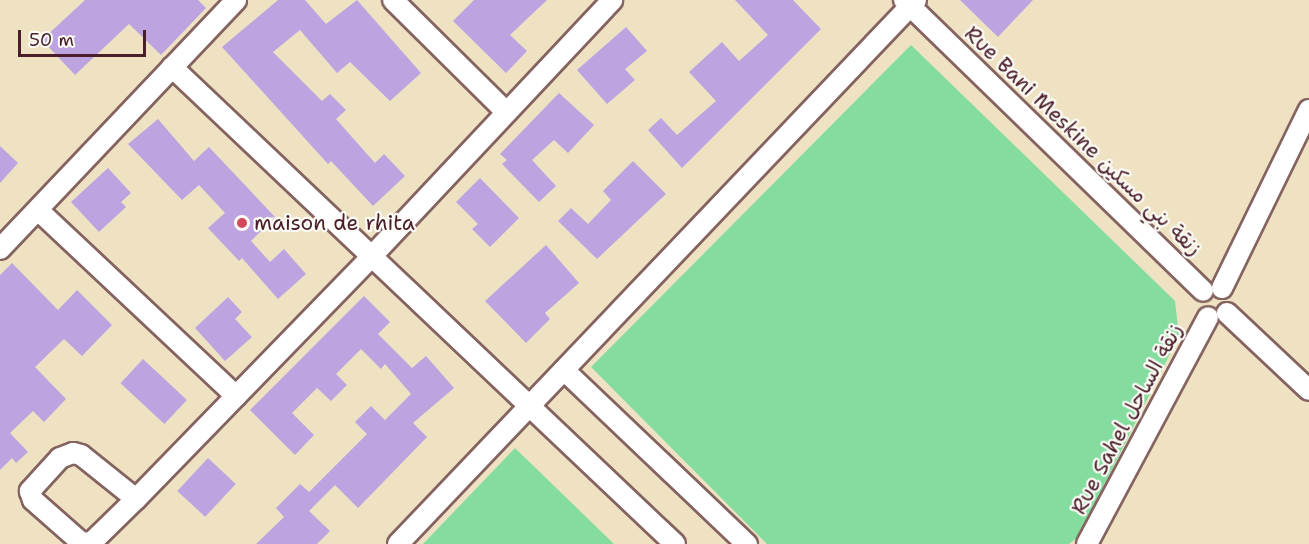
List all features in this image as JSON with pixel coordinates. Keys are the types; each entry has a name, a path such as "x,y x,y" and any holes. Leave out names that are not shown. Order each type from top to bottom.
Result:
{"street":[{"path":"0,249 236,0"},
{"path":"393,0 507,112"},
{"path":"136,499 74,453 60,458 30,491 33,500 85,544 92,542 136,499 372,256 612,0"},
{"path":"398,544 911,2"},
{"name":"Rue Bani Meskine زنقة بني مسكين","path":"911,2 1213,290"},
{"path":"172,67 675,544"},
{"path":"1309,110 1213,290 1199,306 1217,315 1309,390"},
{"path":"38,210 236,396"},
{"path":"1213,290 1230,296 1217,315"},
{"name":"Rue Sahel زنقة الساحل","path":"1087,544 1217,315"},
{"path":"564,370 747,544"}],"green space":[{"path":"911,45 1175,301 1179,336 1078,537 1069,544 767,544 591,367"},
{"path":"515,448 614,544 423,544"}],"building":[{"path":"85,0 198,0 206,8 161,55 129,24 75,75 42,40"},
{"path":"278,0 305,0 326,24 357,0 421,73 390,101 350,62 337,73 300,30 273,52 322,101 330,94 346,110 336,119 375,163 384,154 405,176 373,206 331,161 328,164 222,47"},
{"path":"474,0 547,0 510,35 527,51 506,73 453,21"},
{"path":"735,0 793,0 821,29 682,168 648,130 661,118 677,135 716,101 689,72 722,42 739,61 768,35"},
{"path":"960,0 1033,0 998,37"},
{"path":"626,27 647,51 625,69 635,80 607,104 577,70"},
{"path":"559,93 594,125 568,153 554,140 532,160 556,186 539,202 502,164 507,160 500,154"},
{"path":"158,119 194,161 209,147 275,217 251,241 270,262 284,249 306,274 278,299 242,258 239,261 208,228 225,213 199,185 182,200 128,144"},
{"path":"0,146 18,163 0,183"},
{"path":"633,161 666,194 597,259 558,221 571,208 588,224 611,200 603,191"},
{"path":"108,168 131,193 121,202 126,207 99,232 71,202"},
{"path":"480,178 519,218 490,247 472,229 478,224 456,202"},
{"path":"546,245 579,283 545,313 550,319 526,343 485,301"},
{"path":"12,263 58,310 77,290 112,325 82,356 64,339 35,367 66,399 44,422 33,411 10,433 28,452 16,463 12,458 0,470 0,275"},
{"path":"364,296 390,322 378,334 412,368 426,356 454,388 413,423 427,437 358,508 335,485 309,511 330,531 317,544 256,544 284,517 276,508 300,484 309,492 367,434 355,422 371,406 385,420 411,394 385,364 381,369 361,349 336,374 347,385 331,401 317,388 292,413 314,435 295,455 250,410"},
{"path":"228,297 242,312 235,319 252,337 225,361 195,328"},
{"path":"143,359 187,400 164,424 120,383"},
{"path":"208,458 236,484 205,517 177,491"}],"place":[{"name":"maison de rhita","path":"242,223"}]}
